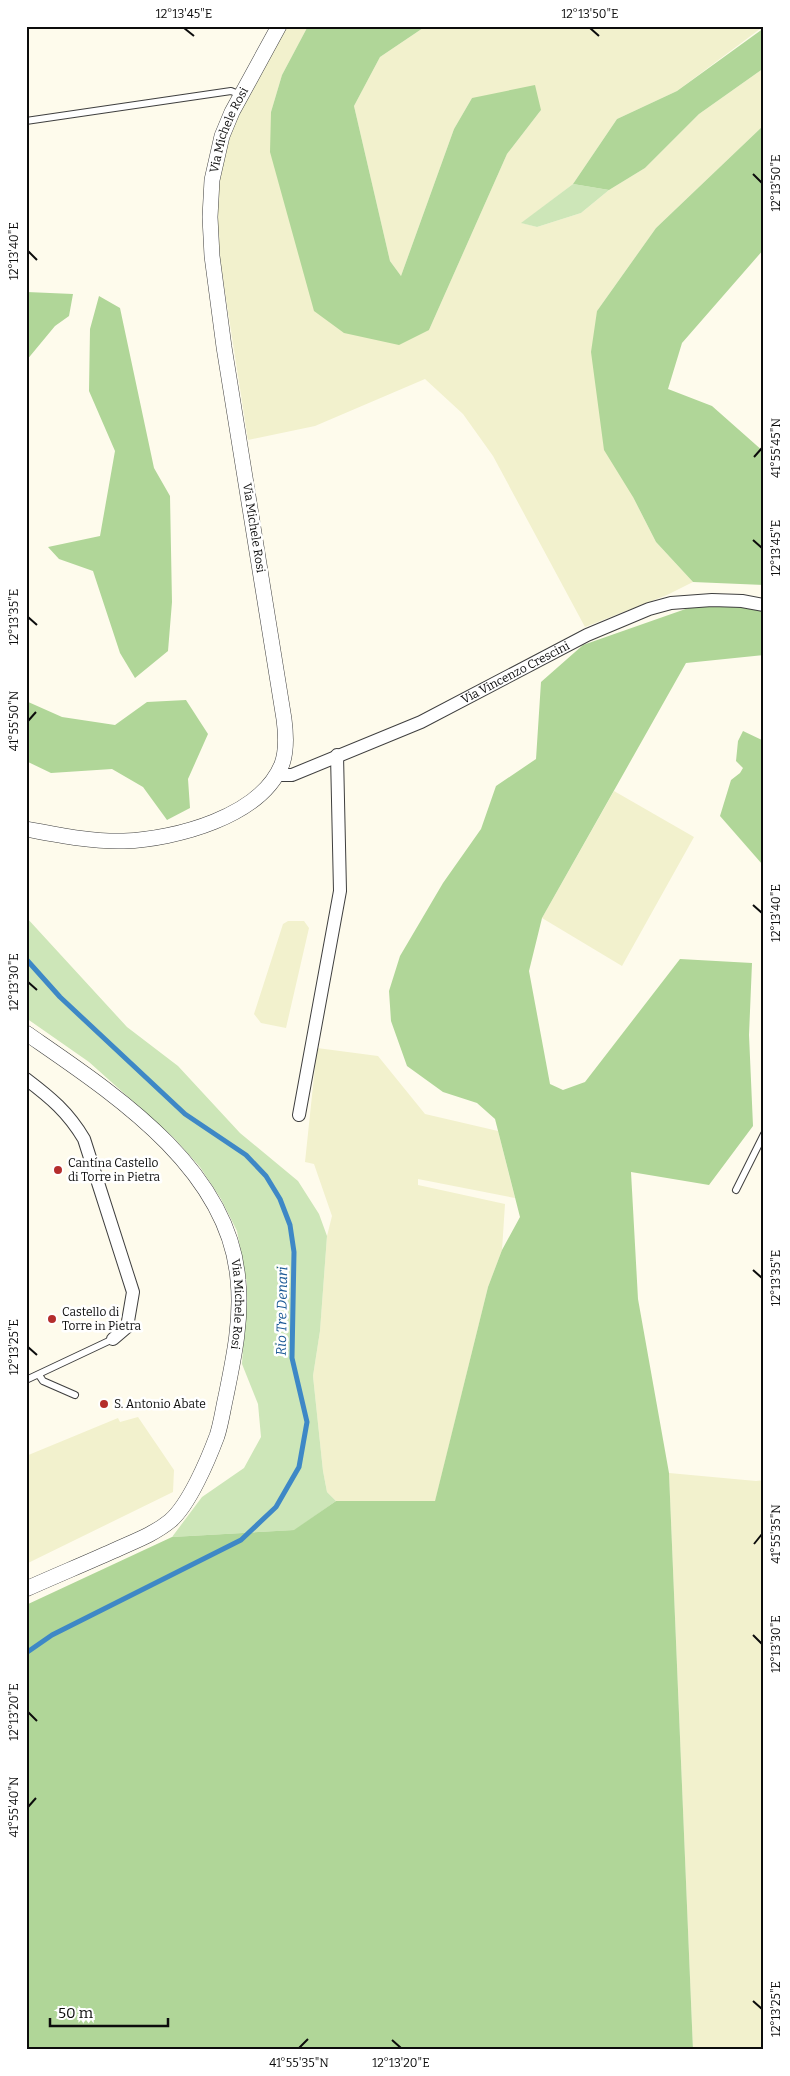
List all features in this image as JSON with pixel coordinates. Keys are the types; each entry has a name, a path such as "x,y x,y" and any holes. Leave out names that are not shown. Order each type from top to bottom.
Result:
{"street":[{"name":"Via Michele Rosi","path":"26,829 124,841 171,834 211,823 236,810 260,793 276,775 285,753 284,719 224,347 212,256 210,196 214,164 225,128 241,95 280,26"},
{"name":"Via Vincenzo Crescini","path":"276,775 292,775 420,722 587,634 649,609 671,603 712,600 742,601 764,605"},
{"path":"299,1115 340,891 337,755"},
{"name":"Via Michele Rosi","path":"26,1033 82,1072 156,1132 200,1180 214,1202 226,1231 238,1277 239,1295 239,1313 233,1363 217,1435 182,1508 165,1525 144,1537 26,1589"},
{"path":"26,1079 52,1098 66,1112 84,1139 133,1292 127,1327 113,1339"}],"lane":[{"path":"26,121 231,91 241,95"},
{"path":"736,1190 764,1134"},
{"path":"26,1380 113,1339"},
{"path":"39,1375 43,1381 75,1394"}],"green space":[{"path":"285,26 308,26 282,75 271,112 429,330 507,154 541,110 472,98 454,129 401,276 390,261 354,106 380,57 426,26 764,26 677,91 617,119 573,184 522,223 537,227 581,213 609,190 645,168 699,114 764,68 764,125 656,228 597,311 633,497 656,542 693,582 667,595 585,627 493,456 463,414 425,379 315,426 248,440 216,234 215,202 227,131"},
{"path":"308,26 426,26 380,57 354,106 390,261 401,276 454,129 472,98 535,85 541,110 507,154 429,330 399,345 344,333 314,311 270,152 271,112 282,75"},
{"path":"764,28 764,68 699,114 645,168 609,190 573,184 617,119 677,91"},
{"path":"764,125 764,249 682,343 668,389 712,406 764,452 764,585 693,582 656,542 633,497 604,450 591,352 597,311 656,228"},
{"path":"573,184 609,190 581,213 537,227 521,223"},
{"path":"27,292 73,294 69,316 55,326 26,361"},
{"path":"99,296 120,308 154,468 170,496 172,602 168,651 135,678 120,653 93,571 59,559 48,547 100,536 115,451 89,391 90,329"},
{"path":"697,605 750,608 764,611 764,655 686,663 542,918 529,971 550,1084 563,1090 585,1082 680,959 752,963 749,1035 753,1126 709,1185 631,1172 638,1299 669,1473 693,2050 26,2050 26,1605 172,1537 294,1530 336,1501 435,1501 488,1287 502,1250 520,1217 495,1119 477,1103 443,1092 407,1066 391,1021 389,991 400,956 443,883 481,829 496,786 536,759 541,682 583,645"},
{"path":"186,700 208,734 188,779 190,808 167,820 143,787 112,769 51,773 26,761 26,701 62,717 115,725 147,702"},
{"path":"743,731 764,741 762,864 720,816 731,780 743,768 736,761 738,741"},
{"path":"614,791 694,837 622,966 542,918"},
{"path":"26,917 127,1027 178,1066 240,1133 298,1181 319,1214 327,1236 320,1331 313,1376 323,1471 327,1492 336,1501 295,1530 172,1537 202,1497 244,1468 261,1437 258,1404 242,1364 247,1284 237,1231 221,1199 200,1167 174,1138 89,1062 26,1018"},
{"path":"288,921 304,921 309,928 286,1028 261,1023 254,1014 283,924"},
{"path":"317,1048 378,1056 425,1114 498,1131 515,1198 418,1179 418,1185 505,1204 502,1250 488,1287 435,1502 336,1501 327,1492 313,1376 320,1331 327,1236 332,1216 314,1164 305,1162"},
{"path":"138,1417 174,1470 173,1492 26,1564 26,1456 118,1418 120,1422"},
{"path":"669,1473 756,1481 764,1480 764,2050 693,2050"}],"waterway":[{"name":"Rio Tre Denari","path":"26,959 60,997 185,1114 246,1155 266,1176 280,1199 290,1225 294,1252 292,1358 307,1422 299,1467 276,1507 241,1540 52,1635 26,1653"}],"place":[{"name":"Cantina Castello di Torre in Pietra","path":"58,1170"},
{"name":"Castello di Torre in Pietra","path":"52,1319"},
{"name":"S. Antonio Abate","path":"104,1404"}]}
